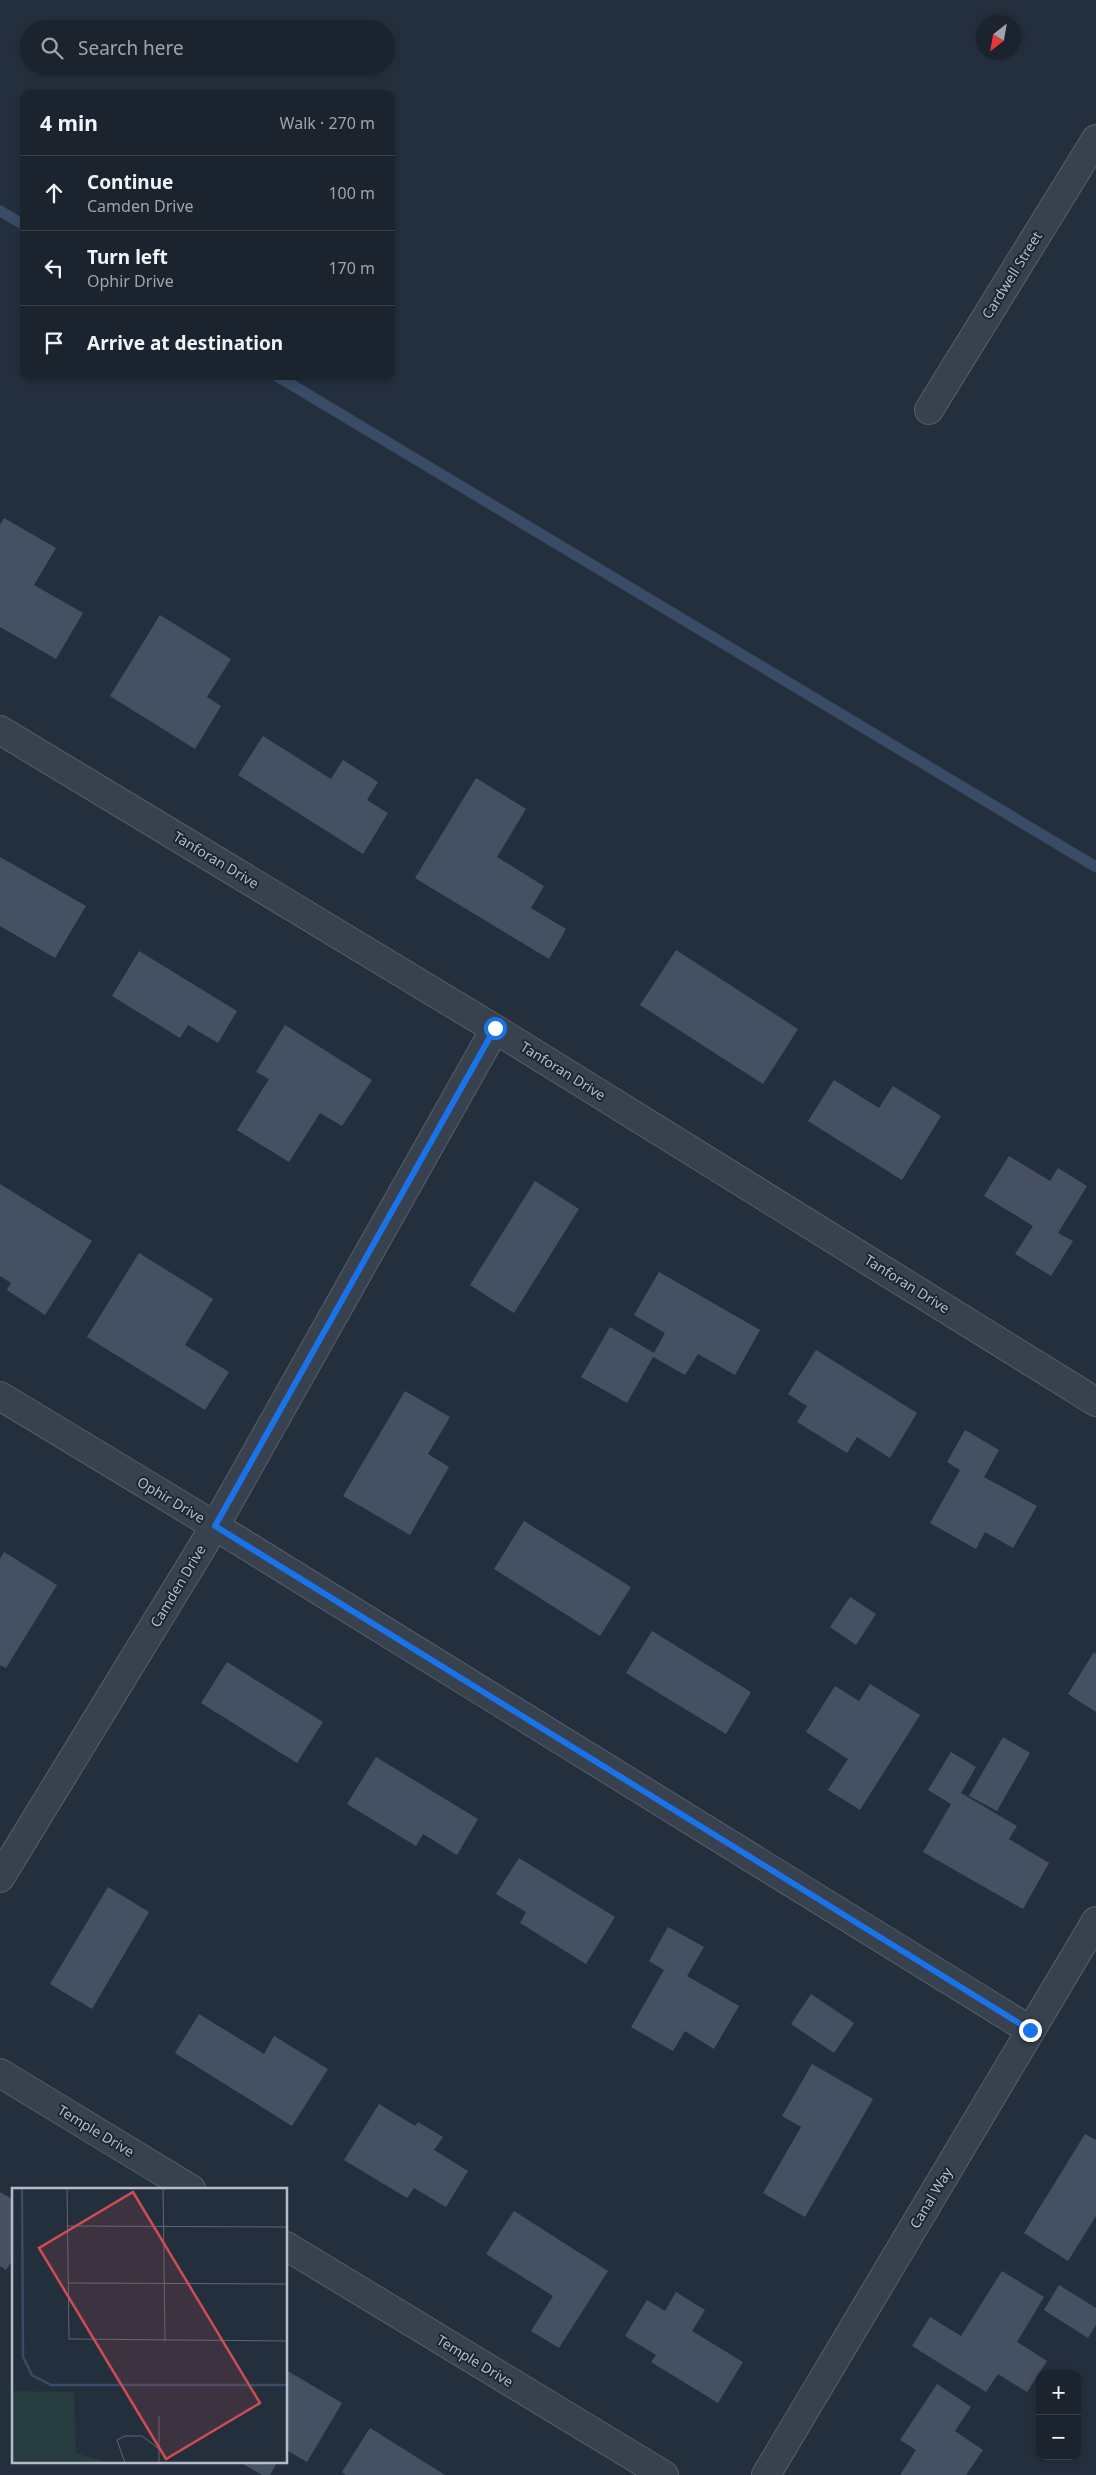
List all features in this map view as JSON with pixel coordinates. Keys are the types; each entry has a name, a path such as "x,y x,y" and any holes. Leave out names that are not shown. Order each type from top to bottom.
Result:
{"street":[{"name":"Cardwell Street","path":"929,410 1096,139"},
{"name":"Tanforan Drive","path":"0,730 495,1028 1096,1402"},
{"name":"Camden Drive","path":"0,1878 215,1526 495,1028"},
{"name":"Ophir Drive","path":"0,1396 215,1526 1030,2030"},
{"name":"Canal Way","path":"766,2475 1096,1921"},
{"name":"Temple Drive","path":"0,2073 189,2188"},
{"name":"Temple Drive","path":"288,2247 664,2475"}],"building":[{"path":"4,518 56,548 34,585 83,613 56,659 0,627 0,525"},
{"path":"160,615 231,659 207,697 221,706 195,749 110,696"},
{"path":"263,736 331,779 343,760 378,782 367,800 388,813 363,854 238,775"},
{"path":"476,778 526,809 497,857 544,886 531,908 566,929 549,959 415,878"},
{"path":"0,857 86,906 55,958 0,926"},
{"path":"676,950 798,1029 763,1084 640,1005"},
{"path":"139,951 237,1011 218,1043 188,1025 180,1038 112,996"},
{"path":"285,1025 372,1080 342,1126 320,1113 289,1162 237,1130 269,1079 256,1072"},
{"path":"834,1080 879,1108 893,1086 941,1116 902,1180 808,1121"},
{"path":"1009,1156 1050,1181 1058,1168 1087,1186 1058,1233 1073,1241 1051,1276 1015,1254 1033,1226 984,1196"},
{"path":"535,1181 579,1209 514,1313 470,1285"},
{"path":"0,1184 92,1241 45,1315 7,1290 11,1283 0,1276"},
{"path":"139,1253 213,1299 185,1345 229,1372 205,1410 87,1337"},
{"path":"659,1272 760,1330 735,1375 698,1354 685,1375 653,1357 627,1403 581,1377 610,1327 654,1353 665,1333 634,1315"},
{"path":"816,1350 917,1413 890,1458 857,1437 847,1453 797,1422 807,1406 788,1394"},
{"path":"405,1391 450,1417 428,1454 449,1467 410,1535 343,1496"},
{"path":"965,1430 999,1450 984,1477 1037,1506 1013,1548 985,1532 976,1549 930,1523 960,1470 947,1462"},
{"path":"524,1521 631,1587 600,1636 494,1569"},
{"path":"4,1552 57,1585 6,1668 0,1665 0,1559"},
{"path":"850,1597 876,1614 856,1645 830,1627"},
{"path":"652,1631 751,1692 726,1734 626,1673"},
{"path":"1094,1652 1096,1654 1096,1712 1068,1694"},
{"path":"227,1662 323,1722 297,1763 201,1703"},
{"path":"870,1684 920,1715 860,1810 828,1790 848,1759 806,1732 835,1686 859,1701"},
{"path":"1003,1737 1030,1753 997,1811 969,1796"},
{"path":"951,1752 976,1767 961,1793 1017,1826 1009,1839 1049,1863 1023,1909 923,1852 951,1804 928,1790"},
{"path":"376,1757 478,1819 457,1855 423,1834 416,1846 347,1804"},
{"path":"519,1858 615,1917 586,1964 520,1923 526,1912 496,1894"},
{"path":"108,1887 149,1912 92,2009 50,1984"},
{"path":"668,1927 704,1947 687,1976 739,2006 714,2049 685,2031 673,2051 631,2027 664,1970 649,1961"},
{"path":"811,1994 854,2023 834,2053 791,2024"},
{"path":"199,2014 264,2054 274,2036 328,2069 292,2126 175,2053"},
{"path":"812,2064 873,2099 805,2217 763,2193 801,2127 782,2116"},
{"path":"379,2104 415,2126 418,2122 443,2137 434,2150 468,2171 446,2207 414,2188 407,2198 344,2160"},
{"path":"1085,2134 1096,2140 1096,2216 1068,2261 1024,2233"},
{"path":"0,2192 12,2199 12,2261 6,2270 0,2266"},
{"path":"514,2211 608,2271 559,2348 531,2331 553,2296 486,2254"},
{"path":"1002,2271 1044,2297 1017,2342 1047,2361 1041,2370 1036,2370 1036,2378 1027,2392 998,2374 986,2392 912,2346 930,2317 961,2336"},
{"path":"1059,2285 1096,2308 1096,2325 1088,2338 1044,2310"},
{"path":"676,2292 705,2310 692,2331 743,2362 718,2403 651,2362 656,2355 625,2336 647,2300 665,2311"},
{"path":"288,2371 342,2403 307,2462 288,2451"},
{"path":"937,2384 971,2407 955,2431 983,2450 966,2475 900,2475 916,2450 900,2440"},
{"path":"370,2428 445,2475 346,2475 342,2472"},
{"path":"240,2462 277,2462 270,2475 262,2475"}],"waterway":[{"path":"0,211 20,223"},
{"path":"284,380 1096,867"}],"route":[{"path":"495,1028 215,1526 1030,2030"}]}
